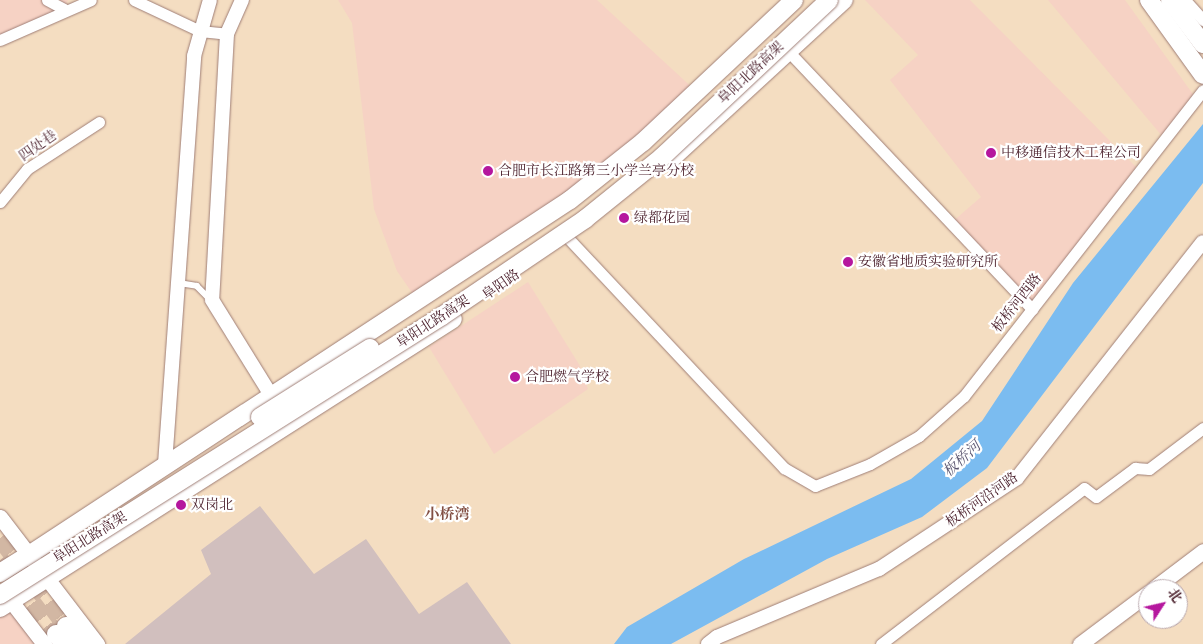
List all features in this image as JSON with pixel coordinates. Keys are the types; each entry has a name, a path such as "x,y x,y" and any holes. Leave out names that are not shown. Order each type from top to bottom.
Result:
{"main road":[{"path":"0,573 570,200 643,142 794,0"},
{"name":"阜阳北路高架","path":"0,583 322,377 434,310 557,226 653,151 816,0"},
{"name":"阜阳北路高架","path":"4,601 442,316 585,219 662,157 829,0"},
{"name":"阜阳路","path":"4,601 47,578 448,322 568,238 702,133 844,0"},
{"path":"1149,0 1203,75"},
{"path":"1170,0 1203,44"},
{"path":"0,517 97,644"},
{"path":"1166,579 1203,551"},
{"path":"0,586 4,601 58,637 80,644"},
{"path":"1080,644 1138,600"}],"street":[{"path":"47,0 64,9"},
{"path":"0,40 64,9 91,0"},
{"path":"134,0 200,31 227,34"},
{"path":"166,464 194,56 210,0"},
{"path":"242,0 227,34 212,300 271,395"},
{"path":"1186,0 1203,20"},
{"path":"789,52 1032,308"},
{"name":"板桥河西路","path":"568,238 784,468 815,486 870,464 919,436 964,396 1203,90"},
{"name":"四处巷","path":"0,202 27,169 99,122"},
{"name":"板桥河沿河路","path":"708,644 717,637 879,569 1017,478 1203,242"},
{"path":"881,644 1084,488 1096,497 1135,468 1149,469 1203,428"}],"lane":[{"path":"179,283 197,286 212,300"}],"shaded area":[{"path":"0,0 68,0 64,9 0,40"},
{"name":"合肥市长江路第三小学兰亭分校","path":"338,0 597,0 697,92 643,142 417,300 397,271 374,209 352,23"},
{"path":"865,0 970,0 1136,167 1032,309 951,223 981,197 890,80 918,55"},
{"path":"1048,0 1125,0 1195,97 1162,136"},
{"name":"合肥燃气学校","path":"528,282 580,366 588,389 494,454 429,347"},
{"path":"260,506 314,574 366,539 419,614 467,582 511,644 125,644 211,574 201,550"},
{"path":"11,601 44,644 0,644 0,608"}],"water":[{"name":"板桥河","path":"1203,124 1203,183 987,468 922,517 827,559 671,644 614,644 627,627 744,559 911,479 982,421 1073,283"}],"tunnel":[{"path":"0,538 66,626"},
{"path":"0,560 56,634"}],"place":[{"name":"中移通信技术工程公司","path":"991,153"},
{"name":"合肥市长江路第三小学兰亭分校","path":"488,171"},
{"name":"绿都花园","path":"624,218"},
{"name":"安徽省地质实验研究所","path":"848,262"},
{"name":"合肥燃气学校","path":"515,377"},
{"name":"双岗北","path":"181,505"}],"district":[{"name":"小桥湾","path":"447,515"}]}
